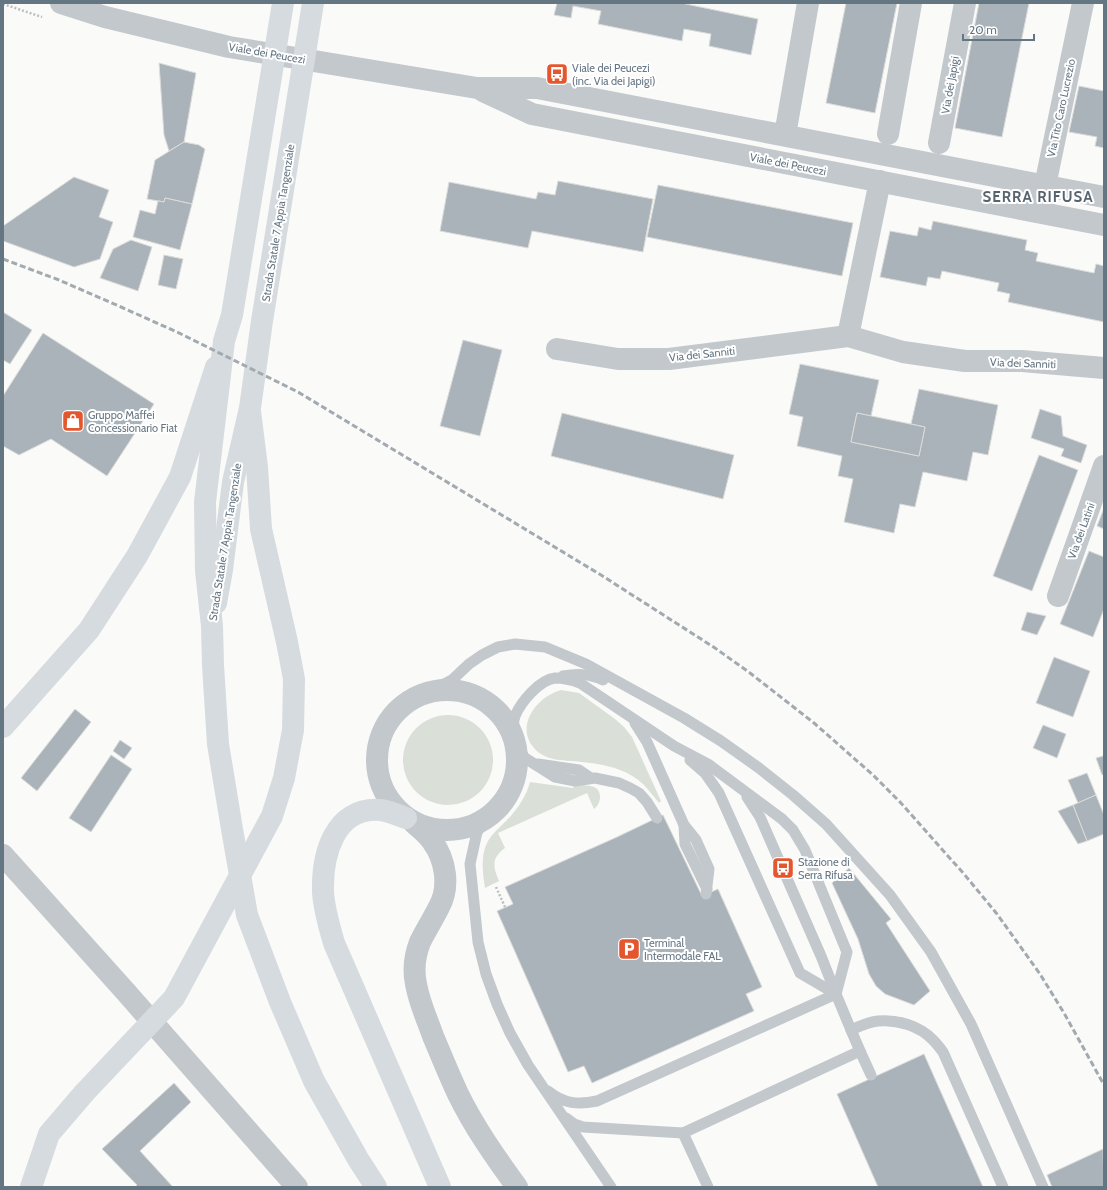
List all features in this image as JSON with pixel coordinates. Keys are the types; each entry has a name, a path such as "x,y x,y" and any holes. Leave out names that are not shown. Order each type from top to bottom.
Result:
{"main road":[{"name":"Strada Statale 7 Appia Tangenziale","path":"212,626 206,571 205,502 224,341 232,315 283,3"},
{"name":"Strada Statale 7 Appia Tangenziale","path":"212,626 222,570 233,482 250,408 262,321 313,3"},
{"path":"3,727 89,630 137,556 180,477 224,341"},
{"path":"31,1187 48,1134 85,1092 174,998 272,816 284,778 293,730 294,679 261,528 257,467 250,408"},
{"path":"212,626 218,744 247,915 280,1002 314,1081 358,1159 376,1187"},
{"path":"411,821 381,810 360,812 349,818 340,826 333,836 329,846 324,867 323,893 328,923 334,943 440,1187"}],"street":[{"name":"Viale dei Peucezi","path":"61,3 105,17 229,47 477,88 537,88 1104,197"},
{"path":"798,165 794,137 808,3"},
{"path":"888,134 911,3"},
{"name":"Via dei Japigi","path":"939,143 965,3"},
{"name":"Via Tito Caro Lucrezio","path":"1040,212 1083,3"},
{"name":"Viale dei Peucezi","path":"477,88 532,114 1104,225"},
{"path":"848,336 880,181"},
{"name":"Via dei Sanniti","path":"557,349 618,359 669,359 848,336 903,352 965,361 1022,361 1104,368"},
{"name":"Via dei Latini","path":"1058,596 1104,466"},
{"path":"411,821 432,829 446,831 473,826 486,819 498,808 508,795 514,780 517,764 515,741 502,716 487,702 468,693 447,690 427,693 408,702 392,716 381,735 377,755 378,776 386,795 394,807 432,840 444,867 445,890 440,906 420,942 416,957 416,983 420,999 445,1065 459,1095 479,1130 517,1187"},
{"path":"7,868 125,991 297,1187"}],"lane":[{"path":"427,693 452,680 469,664 498,647 515,644 545,648 565,654 586,664 684,718 721,741 793,794 826,824 890,895 931,952 971,1024 1043,1187"},
{"path":"640,695 591,675 578,674 555,678 534,690 524,700 514,718 515,741 526,758 555,777 575,781 591,778 619,782 639,793 647,802 657,818"},
{"path":"555,678 580,683 674,746 708,764 782,819 793,830 805,850 847,952 836,994"},
{"path":"624,713 641,731 684,825 696,840 709,869 706,892"},
{"path":"674,746 705,773 719,793 800,973 836,994"},
{"path":"730,779 754,806 760,817 871,1075"},
{"path":"486,819 477,832 470,864 478,942 486,974 500,1011 528,1065 611,1187"},
{"path":"543,1087 558,1099 584,1104 597,1101 836,994"},
{"path":"851,1030 867,1023 889,1021 912,1025 933,1039 943,1052 1003,1187"},
{"path":"563,1116 574,1124 583,1127 684,1132 860,1051"},
{"path":"684,1132 708,1187"}],"path":[{"path":"496,887 505,907"}],"shaded area":[{"path":"561,690 579,693 624,727 632,737 661,801 659,803 643,784 627,773 600,764 552,759 544,756 532,746 528,736 527,727 529,717 534,708 542,700"},
{"path":"439,715 457,715 473,722 486,735 493,751 493,769 486,785 473,798 457,805 439,805 423,798 410,785 403,769 403,751 410,735 423,722"},
{"path":"530,782 573,788 574,785 592,786 599,791 600,798 594,809 587,793 498,833 505,848 497,855 494,863 499,881 485,888 483,863 485,848 494,833 510,817 524,798"}],"building":[{"path":"557,3 681,3 758,19 751,55 709,46 711,34 684,29 682,41 598,24 601,11 573,6 571,18 554,15"},
{"path":"846,3 897,3 875,113 826,103"},
{"path":"979,3 1029,3 1002,137 955,128"},
{"path":"159,63 196,73 184,142 169,151 164,135"},
{"path":"1079,86 1104,91 1104,148 1095,146 1097,137 1069,132"},
{"path":"184,142 199,145 205,149 192,204 165,198 164,202 147,199 155,160"},
{"path":"74,177 109,190 99,217 113,222 100,259 74,267 3,241 3,226"},
{"path":"558,181 653,199 643,252 532,231 528,248 440,231 449,182 536,199 538,192 555,195"},
{"path":"658,185 853,223 842,276 647,237"},
{"path":"165,198 192,204 180,250 133,237 140,210 155,214 158,201 164,202"},
{"path":"933,221 1027,240 1025,250 1038,253 1036,261 1094,273 1096,264 1104,266 1104,322 1008,302 1010,294 997,291 999,283 942,271 940,279 928,277 926,286 880,277 890,231 917,236 919,227 931,230"},
{"path":"131,240 152,247 138,291 100,278 113,249"},
{"path":"164,255 183,259 176,289 158,285"},
{"path":"3,312 32,330 10,364 3,360"},
{"name":"Gruppo Maffei Concessionario Fiat","path":"43,333 154,404 107,476 51,439 19,455 3,446 3,396"},
{"path":"463,340 502,350 480,436 440,426"},
{"path":"800,364 879,380 871,416 857,413 851,442 919,456 925,427 911,424 919,389 998,405 988,455 973,452 967,481 923,472 915,507 900,504 894,533 844,522 853,479 838,476 842,456 797,446 803,417 789,414"},
{"path":"1040,409 1061,416 1063,436 1087,445 1081,463 1061,456 1064,449 1031,438"},
{"path":"562,413 734,455 723,499 551,456"},
{"path":"857,413 925,427 919,456 851,442"},
{"path":"1039,455 1078,470 1032,591 993,576"},
{"path":"1104,508 1104,529 1097,526"},
{"path":"1089,551 1104,557 1104,609 1093,637 1060,624"},
{"path":"1027,612 1046,616 1037,635 1021,630"},
{"path":"1054,657 1090,671 1073,717 1036,703"},
{"path":"75,709 91,722 37,791 21,778"},
{"path":"1043,725 1066,734 1057,758 1033,748"},
{"path":"120,740 132,748 124,759 113,751"},
{"path":"1104,753 1104,774 1102,775 1096,758 1103,756"},
{"path":"111,755 132,769 91,832 69,818"},
{"path":"1087,773 1096,795 1078,803 1068,780"},
{"path":"1096,795 1104,815 1104,834 1087,841 1073,805"},
{"path":"1073,805 1087,841 1078,844 1058,811"},
{"name":"Terminal Intermodale FAL","path":"663,815 702,896 718,889 762,987 746,994 754,1011 592,1083 584,1066 568,1072 497,911 513,904 505,887"},
{"path":"849,868 891,919 886,923 930,991 914,1005 885,994 876,986 869,974 858,939 832,883"},
{"path":"924,1054 983,1187 878,1187 837,1094"},
{"path":"174,1083 191,1102 140,1151 173,1187 135,1187 137,1185 102,1149"},
{"path":"1103,1149 1104,1187 1052,1187 1047,1175"}],"railway":[{"path":"3,259 59,280 177,332 298,392 601,575 715,648 750,673 814,723 873,775 900,802 964,874 997,914 1040,974 1064,1013 1104,1085"}],"place":[{"name":"Viale dei Peucezi (inc. Via dei Japigi)","path":"557,74"},
{"name":"Gruppo Maffei Concessionario Fiat","path":"73,421"},
{"name":"Stazione di Serra Rifusa","path":"783,868"},
{"name":"Terminal Intermodale FAL","path":"629,949"}],"district":[{"name":"SERRA RIFUSA","path":"1038,197"}]}
